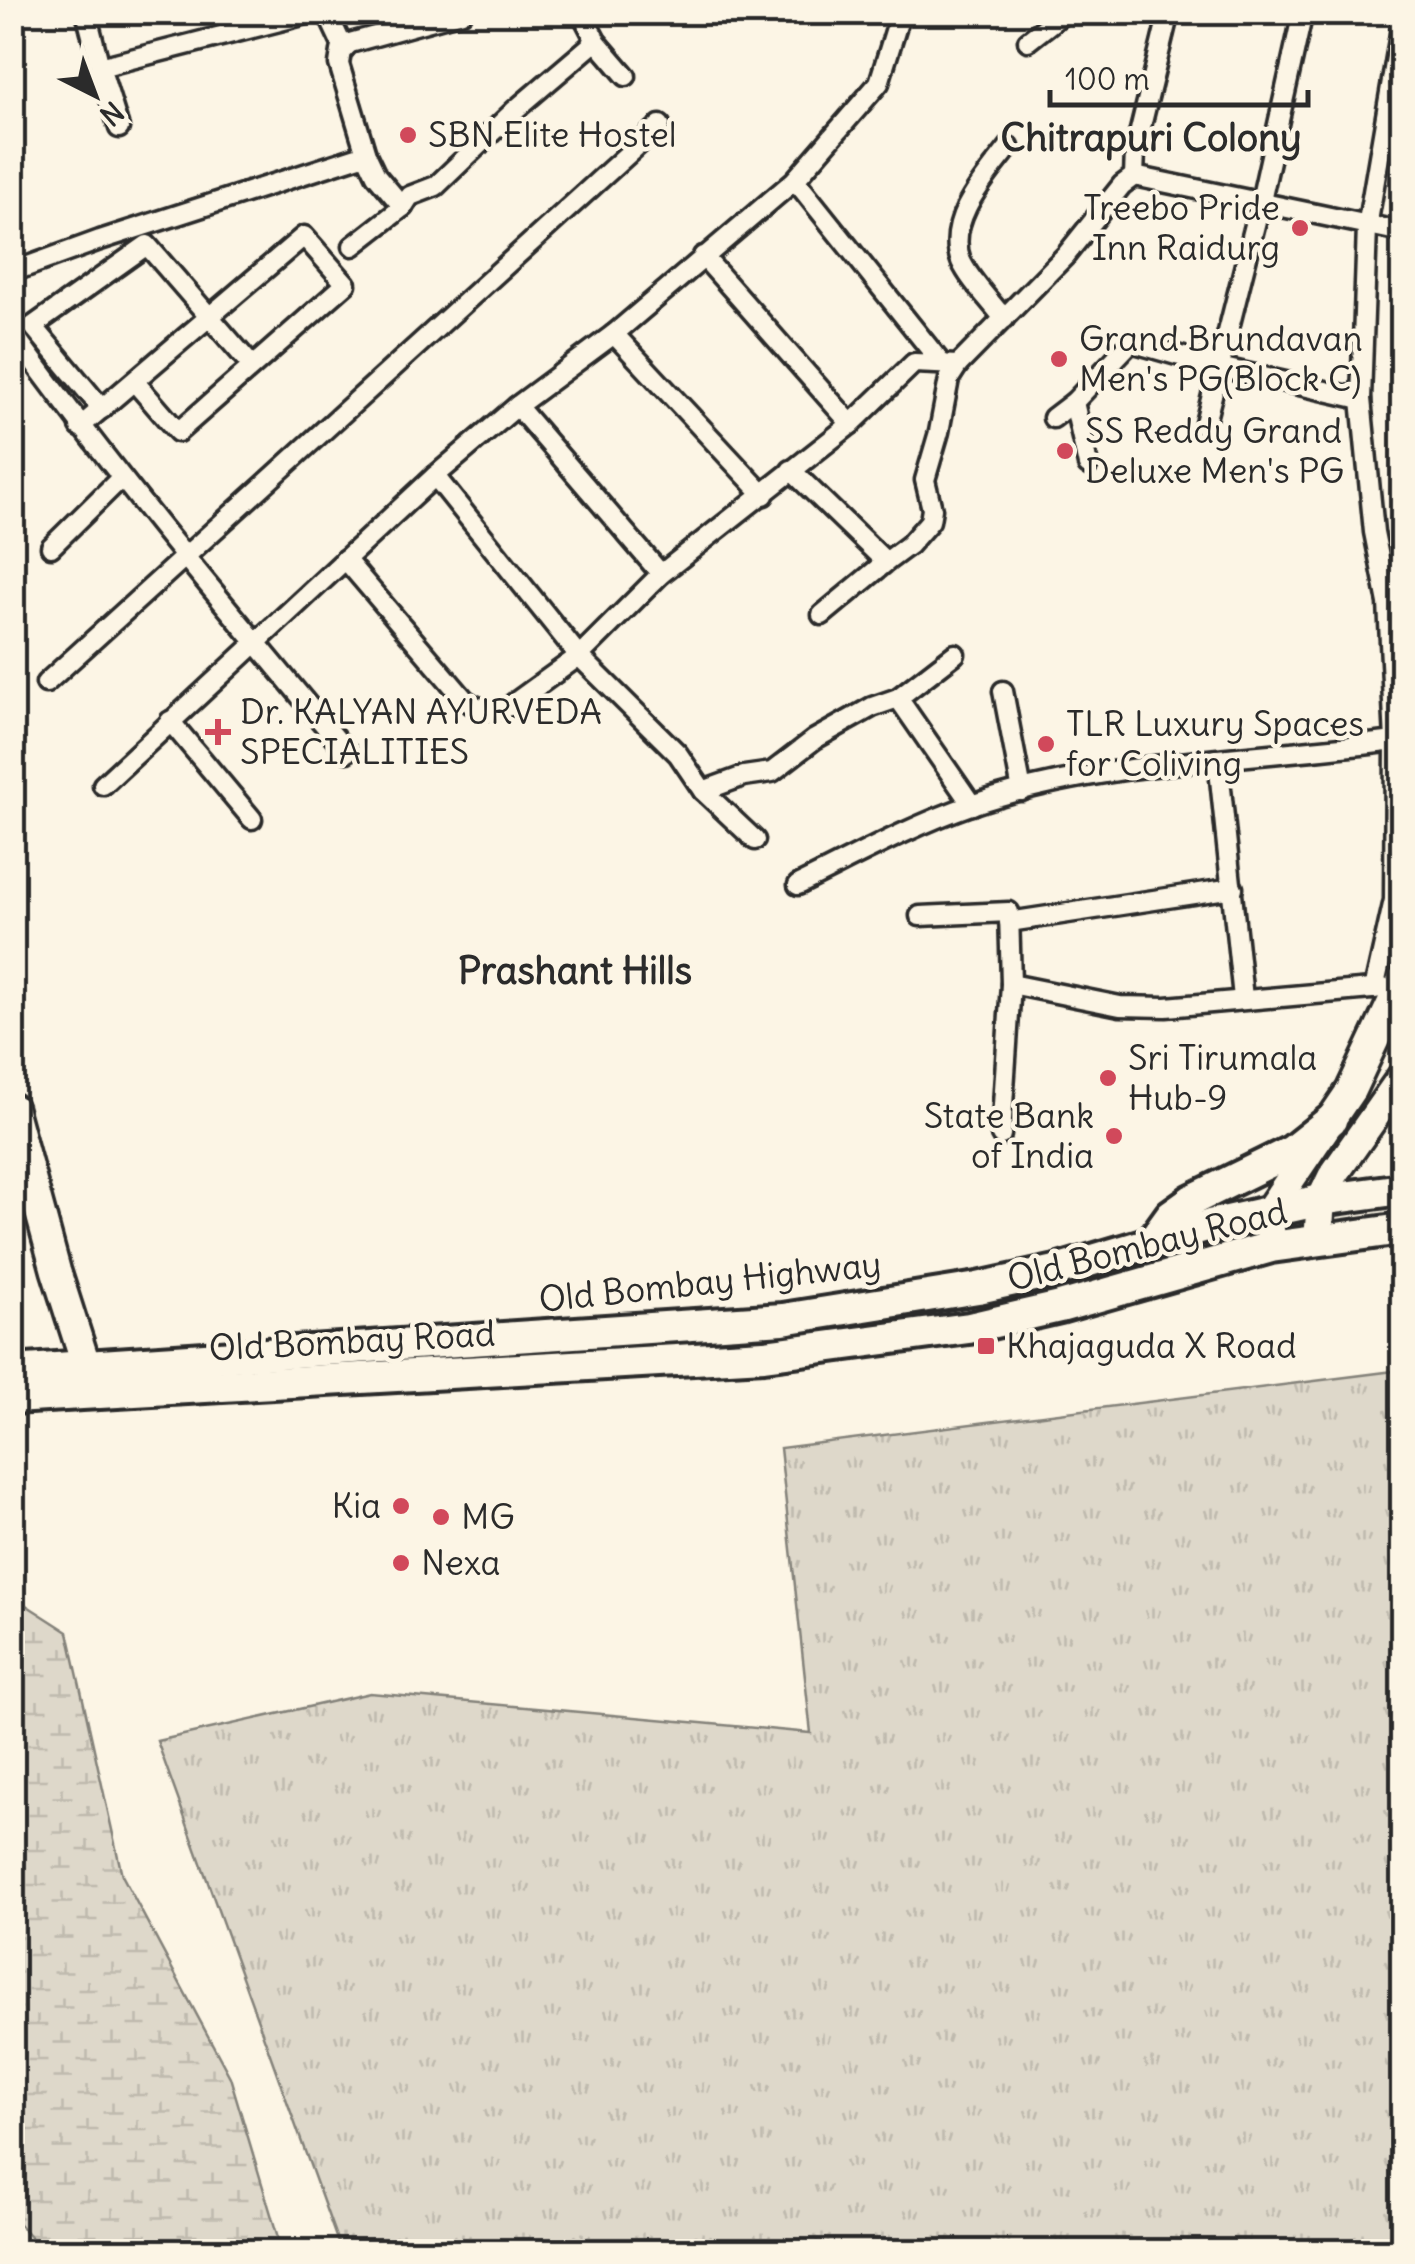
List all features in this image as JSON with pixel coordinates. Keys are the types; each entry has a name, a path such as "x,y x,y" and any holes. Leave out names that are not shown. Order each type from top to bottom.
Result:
{"main road":[{"path":"1271,1247 1270,1211 1351,1090 1393,985"},
{"path":"1318,1241 1327,1189 1402,1077"},
{"path":"1402,1100 1402,1111"},
{"path":"12,1108 86,1365"},
{"path":"1154,1240 1172,1215 1192,1200 1292,1150 1330,1120"},
{"path":"1302,1163 1327,1189"},
{"name":"Old Bombay Highway","path":"12,1370 783,1320 1056,1271 1154,1240 1270,1211 1327,1189 1402,1189"},
{"name":"Old Bombay Road","path":"12,1398 764,1355 852,1345 969,1328 1060,1307 1271,1247 1402,1228"}],"street":[{"path":"86,12 118,128"},
{"path":"100,67 318,12 328,15 344,49"},
{"path":"403,207 376,175 366,154 339,64 350,43 462,12"},
{"path":"582,12 596,41 626,76"},
{"path":"102,785 435,476 517,406 614,334 794,180 879,83 901,12"},
{"path":"1028,41 1065,12"},
{"path":"1134,176 1135,151 1169,12"},
{"path":"1204,428 1303,12"},
{"path":"1012,984 1120,1006 1166,1007 1393,985 1399,740 1388,603 1374,532 1361,400 1368,227 1402,22"},
{"path":"354,246 403,207 410,196 436,186 515,110 596,41"},
{"path":"46,683 660,124"},
{"path":"1004,319 962,263 959,232 966,209 1010,148"},
{"path":"12,272 366,154"},
{"path":"346,559 465,700 479,709 510,706 579,656 661,574 850,424 914,363 950,364 1004,319 1066,256 1122,184 1134,176 1402,232"},
{"path":"794,180 950,364 940,432 925,480 932,509 930,521 910,545 822,615"},
{"path":"80,427 304,236 346,284 178,432 134,381"},
{"path":"102,408 33,326 147,246 252,366"},
{"path":"702,256 850,424"},
{"path":"12,332 80,427 182,557 347,752"},
{"path":"614,334 764,495"},
{"path":"1052,418 1074,402 1131,342 1361,400"},
{"path":"1074,402 1088,465"},
{"path":"517,406 661,574"},
{"path":"792,470 886,562"},
{"path":"435,476 579,656 678,754 704,791 755,840"},
{"path":"52,547 121,478"},
{"path":"704,791 744,776 772,772 815,740 872,706 898,698 955,654"},
{"path":"1003,691 1022,791"},
{"path":"898,698 972,804"},
{"path":"170,721 252,819"},
{"path":"798,885 880,842 972,804 1022,791 1076,778 1399,740"},
{"path":"1218,760 1243,998"},
{"path":"1010,922 1234,888"},
{"path":"920,916 1009,912 1012,984 1001,1135"}],"green space":[{"path":"1402,1370 1402,2251 341,2251 157,1741 370,1693 811,1733 780,1448"},
{"path":"12,1596 68,1632 122,1875 230,2077 282,2251 43,2251 13,2217"}],"place":[{"name":"SBN Elite Hostel","path":"408,135"},
{"name":"Treebo Pride Inn Raidurg","path":"1300,228"},
{"name":"Grand Brundavan Men's PG(Block C)","path":"1059,359"},
{"name":"SS Reddy Grand Deluxe Men's PG","path":"1065,451"},
{"name":"Dr. KALYAN AYURVEDA SPECIALITIES","path":"218,732"},
{"name":"TLR Luxury Spaces for Coliving","path":"1046,744"},
{"name":"Sri Tirumala Hub-9","path":"1108,1078"},
{"name":"State Bank of India","path":"1114,1136"},
{"name":"Khajaguda X Road","path":"986,1346"},
{"name":"Kia","path":"401,1506"},
{"name":"MG","path":"441,1517"},
{"name":"Nexa","path":"401,1563"}],"district":[{"name":"Chitrapuri Colony","path":"1151,138"},
{"name":"Prashant Hills","path":"575,971"}]}
